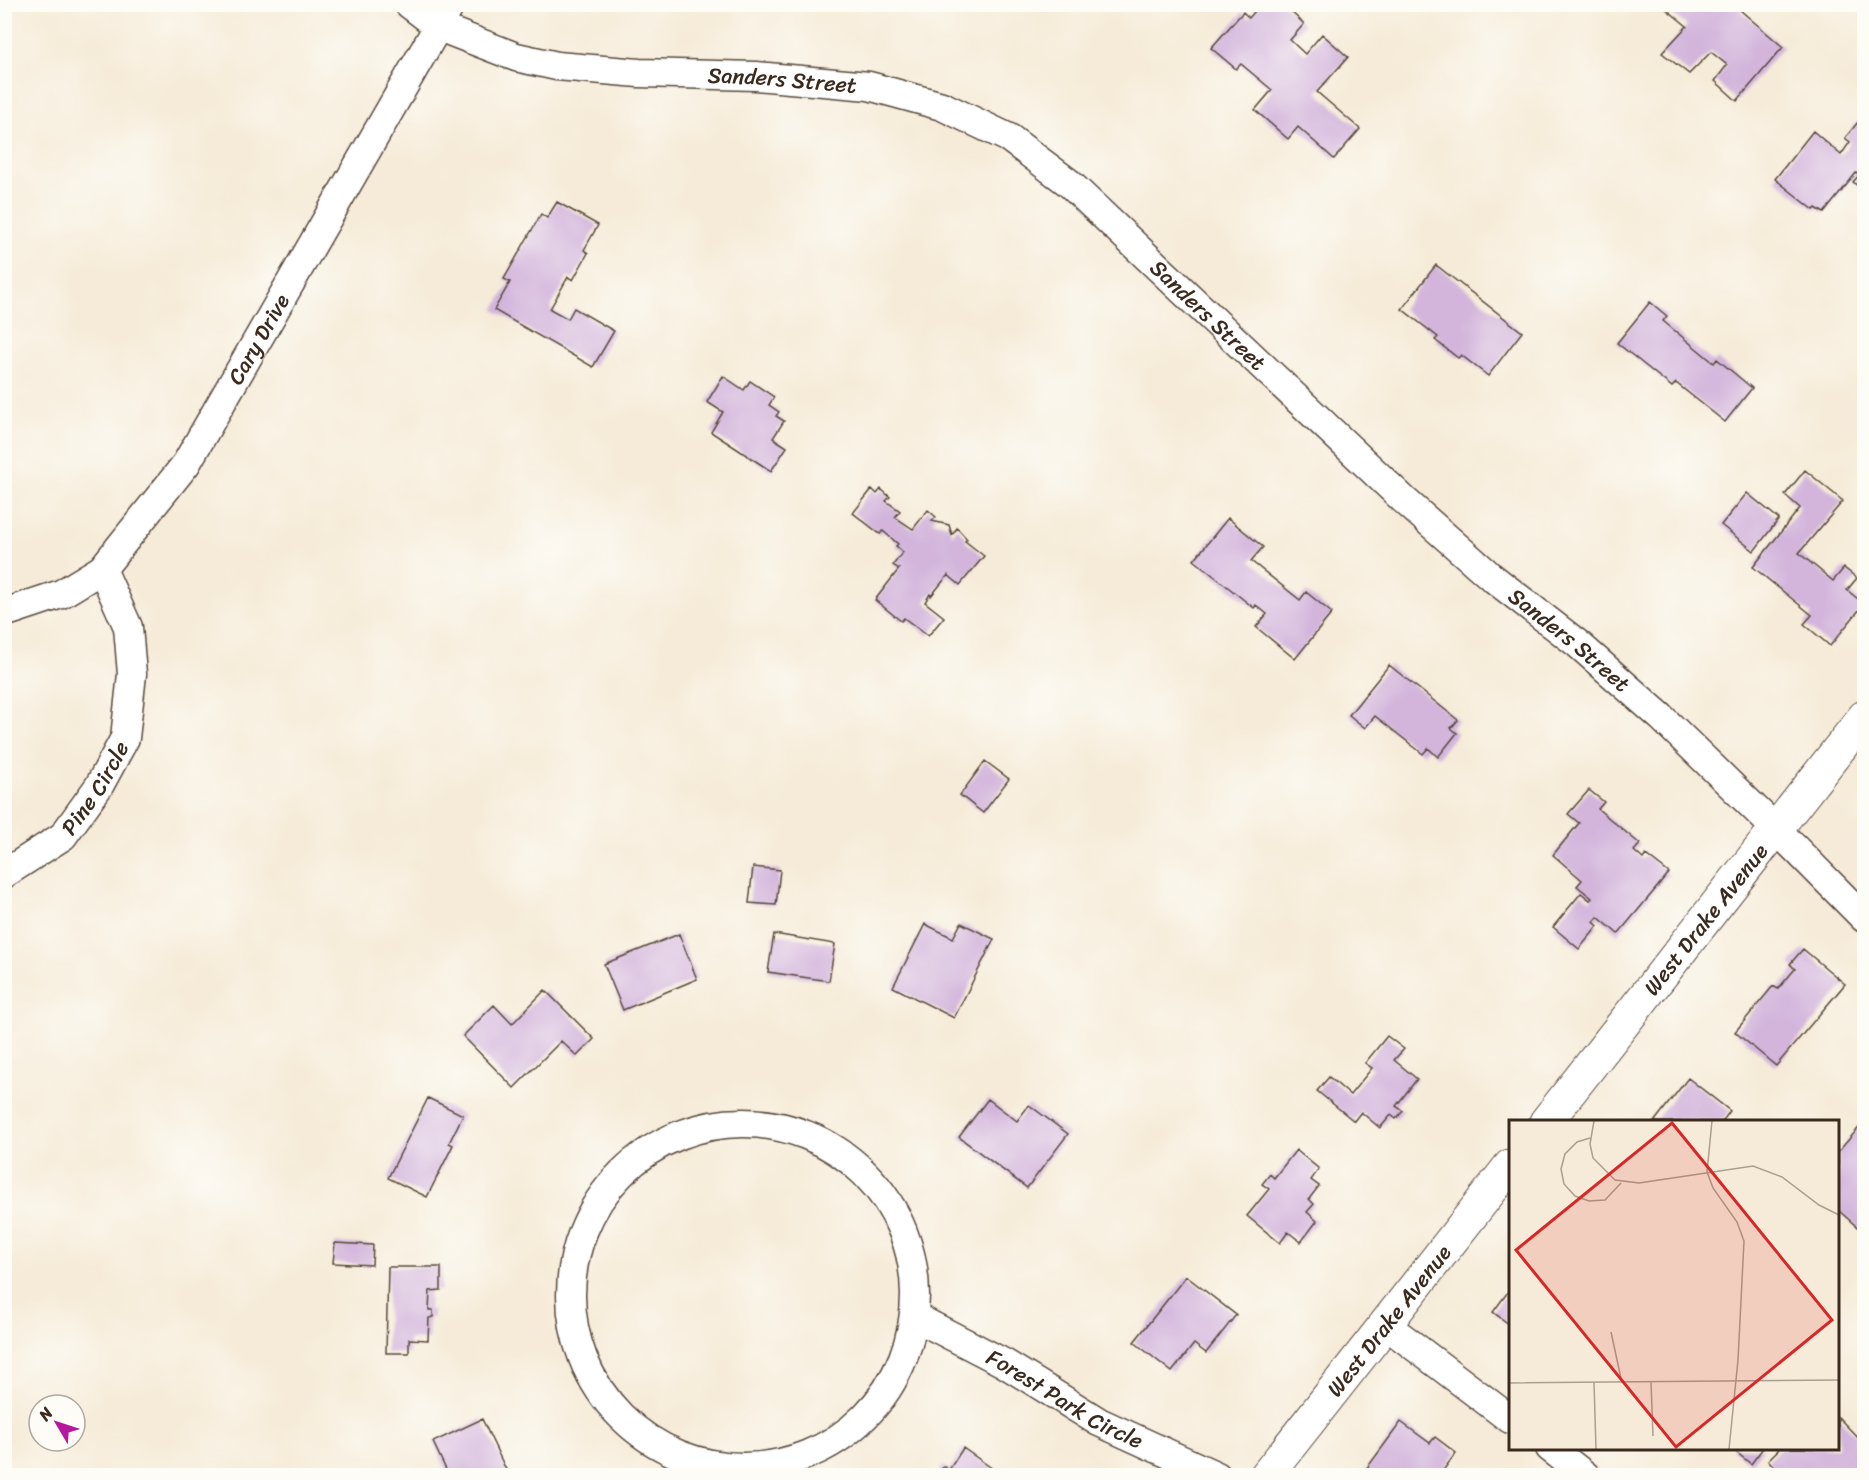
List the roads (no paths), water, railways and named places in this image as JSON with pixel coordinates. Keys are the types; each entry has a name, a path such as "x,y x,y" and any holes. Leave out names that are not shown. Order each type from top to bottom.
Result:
{"street":[{"name":"Sanders Street","path":"409,4 445,16 516,57 557,66 639,73 756,76 869,86 942,106 1009,138 1069,183 1404,500 1489,575 1578,644 1661,717 1864,918"},
{"name":"Cary Drive","path":"4,613 61,594 102,569 186,464 445,16"},
{"name":"Pine Circle","path":"4,874 63,836 99,786 125,738 132,674 128,627 102,569"},
{"name":"West Drake Avenue","path":"1548,1120 1864,717"},
{"path":"762,1122 814,1137 860,1167 895,1210 913,1262 915,1317 897,1373 862,1420 833,1440 813,1453 756,1467 697,1462 644,1438 602,1396 577,1344 570,1285 584,1228 613,1181 621,1174 655,1146 707,1126 762,1122"},
{"name":"West Drake Avenue","path":"1266,1476 1509,1167"},
{"name":"Forest Park Circle","path":"915,1317 1004,1363 1100,1422 1217,1476"},
{"path":"1386,1325 1509,1418"},
{"path":"1551,1450 1586,1476"}]}
